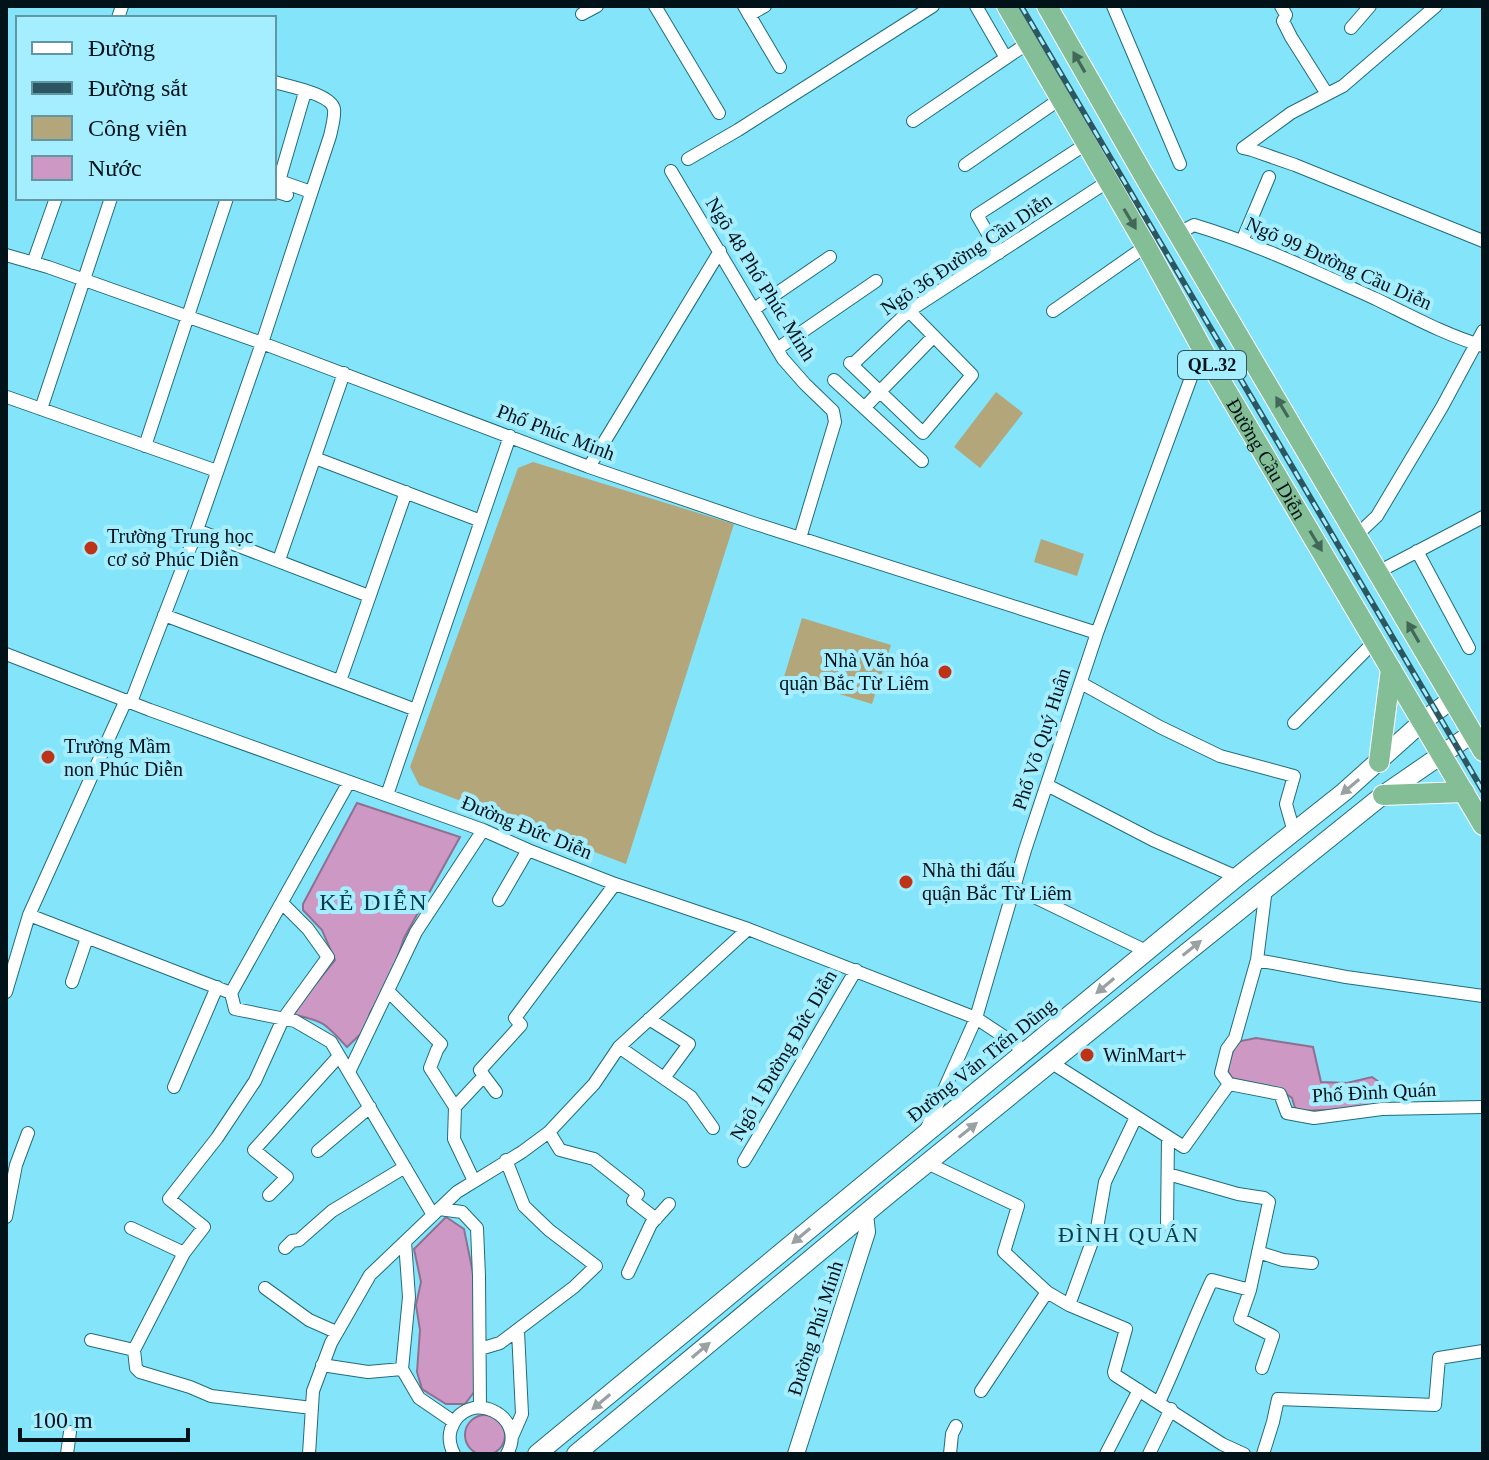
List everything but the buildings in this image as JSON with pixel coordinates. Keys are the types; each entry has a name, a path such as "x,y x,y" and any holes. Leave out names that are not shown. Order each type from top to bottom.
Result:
{"highway":[{"name":"Đường Cầu Diễn","path":"1007,6 1210,363 1483,825"},
{"name":"Đường Cầu Diễn","path":"1047,6 1478,742"},
{"path":"1082,137 1108,113"},
{"path":"1379,762 1391,669"},
{"path":"1383,795 1464,792"}],"main road":[{"name":"Đường Văn Tiến Dũng","path":"537,1454 1451,700"},
{"path":"576,1454 927,1163 1383,795 1441,754 1478,742"}],"street":[{"path":"582,14 597,6"},
{"path":"655,6 719,113"},
{"path":"765,6 746,11 780,67"},
{"path":"688,159 933,6"},
{"path":"976,6 1006,58"},
{"path":"1113,6 1180,164"},
{"path":"1281,6 1286,15 1283,21 1291,37 1327,94"},
{"path":"1351,28 1370,6"},
{"path":"1436,6 1343,86 1291,113 1243,148 1295,165 1483,241"},
{"path":"913,121 1028,43"},
{"path":"6,992 29,915 128,701 197,530 330,136 335,112 332,103 276,83"},
{"path":"305,92 278,187 311,192"},
{"path":"965,165 1060,99"},
{"path":"999,253 977,215 1082,137"},
{"name":"Ngõ 48 Phố Phúc Minh","path":"671,171 783,359 833,411 835,422 800,538"},
{"path":"1242,241 1269,177"},
{"name":"Ngõ 36 Đường Cầu Diễn","path":"879,392 851,364 909,311 1107,182"},
{"path":"33,263 55,200"},
{"path":"41,409 110,200"},
{"path":"145,446 226,200"},
{"name":"Ngõ 99 Đường Cầu Diễn","path":"1179,233 1194,225 1242,241 1479,345"},
{"path":"1053,311 1146,246"},
{"path":"589,467 720,251"},
{"name":"Phố Phúc Minh","path":"6,255 262,343 589,467 1097,633"},
{"path":"754,309 830,257"},
{"path":"777,349 876,281"},
{"path":"879,392 923,433 972,375 909,311"},
{"path":"1357,535 1377,516 1479,345 1483,331"},
{"path":"864,408 934,336"},
{"name":"Phố Võ Quý Huân","path":"923,1137 976,1018 1014,887 1097,633 1192,375 1210,363"},
{"path":"279,560 344,373"},
{"path":"834,380 922,461"},
{"path":"7,397 217,471"},
{"path":"387,795 510,436"},
{"path":"315,458 481,521"},
{"path":"340,681 406,492"},
{"path":"1378,572 1483,517"},
{"path":"197,530 369,596"},
{"path":"1417,551 1469,648"},
{"path":"164,615 416,710"},
{"path":"1294,723 1375,641"},
{"name":"Đường Đức Diễn","path":"6,654 483,830 615,884 856,970 976,1018 1027,1052"},
{"path":"1081,683 1220,756 1294,776 1286,804 1294,832"},
{"path":"349,782 231,993 235,1009 295,1021 331,1042 405,1167 436,1212"},
{"path":"1047,785 1153,840 1237,877"},
{"path":"349,1072 416,932 483,830"},
{"path":"499,900 528,850"},
{"path":"496,1092 480,1070 521,1025 515,1018 615,884"},
{"path":"1014,887 1146,951"},
{"path":"1052,1063 1184,1147 1229,1084 1221,1073 1227,1049 1235,1038 1257,960 1266,888"},
{"path":"282,903 308,929 328,957 283,1019 255,1081 217,1138 169,1199 204,1227 184,1253 134,1350 135,1363 140,1372 211,1396 312,1408"},
{"path":"29,915 231,993"},
{"path":"309,1454 313,1391 336,1332 370,1275 457,1192 549,1132 594,1084 619,1047 748,929"},
{"path":"6,935 21,938"},
{"path":"72,982 87,938"},
{"path":"1257,960 1346,977 1483,996"},
{"name":"Ngõ 1 Đường Đức Diễn","path":"744,1161 856,970"},
{"path":"174,1087 217,987"},
{"path":"388,991 441,1044 430,1068 455,1107 454,1139 474,1181"},
{"path":"649,1019 689,1044 664,1078"},
{"path":"619,1047 691,1097 713,1128"},
{"path":"269,1195 287,1177 254,1150 339,1056"},
{"path":"455,1107 484,1076"},
{"name":"Phố Đình Quán","path":"1229,1084 1280,1094 1287,1113 1314,1118 1382,1109 1483,1107"},
{"path":"318,1151 370,1107"},
{"path":"1069,1305 1097,1228 1105,1182 1136,1117"},
{"path":"549,1132 560,1150 594,1159 626,1184 638,1194 633,1201 656,1219"},
{"path":"6,1217 16,1165 28,1133"},
{"path":"1167,1224 1168,1137"},
{"path":"480,1349 500,1343 518,1331 596,1266 549,1230 524,1206 506,1160"},
{"path":"927,1163 1018,1206 1004,1252 1047,1292 1127,1330 1115,1375 1222,1444 1244,1454"},
{"path":"285,1248 332,1211 405,1167"},
{"path":"1168,1174 1267,1199 1269,1206 1250,1290 1240,1319 1273,1336 1262,1368"},
{"path":"628,1273 651,1224 669,1204"},
{"path":"436,1212 462,1212 477,1228 480,1407"},
{"name":"Đường Phú Minh","path":"796,1454 867,1232 865,1214"},
{"path":"131,1228 184,1253"},
{"path":"405,1242 409,1297 402,1369 419,1398 454,1422"},
{"path":"1258,1252 1283,1260 1312,1263"},
{"path":"1159,1402 1212,1280 1250,1290"},
{"path":"265,1288 309,1320 336,1332"},
{"path":"981,1391 1047,1292"},
{"path":"507,1454 522,1414 518,1331"},
{"path":"91,1340 134,1350"},
{"path":"1263,1454 1278,1399 1435,1405 1439,1358 1483,1351"},
{"path":"322,1365 368,1372 402,1369"},
{"path":"1106,1454 1139,1390"},
{"path":"454,1454 449,1436 460,1414 470,1409 491,1409 509,1425 512,1437"},
{"path":"1149,1454 1171,1409"},
{"path":"950,1454 956,1426"},
{"path":"67,1454 70,1432"}],"green space":[{"path":"996,392 1023,413 980,468 954,447"},
{"path":"533,462 734,524 626,864 419,785 410,767 518,468"},
{"path":"1041,539 1084,554 1077,576 1034,562"},
{"path":"802,618 891,645 872,704 784,677"}],"water":[{"path":"357,803 460,837 404,938 391,978 370,1013 366,1029 347,1047 323,1024 291,1014 335,960 322,930 303,910 303,904"},
{"path":"1256,1038 1313,1047 1321,1082 1347,1083 1372,1077 1379,1082 1381,1094 1376,1108 1301,1111 1295,1108 1292,1098 1277,1088 1232,1078 1227,1070 1236,1042"},
{"path":"446,1217 464,1229 474,1278 477,1325 474,1392 465,1404 446,1404 422,1389 417,1372 420,1330 416,1305 421,1282 414,1249"},
{"path":"485,1415 499,1421 505,1435 499,1449 485,1455 471,1449 465,1435 471,1421"}],"railway":[{"path":"1021,6 1483,791"}],"place":[{"name":"Trường Trung học cơ sở Phúc Diễn","path":"91,548"},
{"name":"Nhà Văn hóa quận Bắc Từ Liêm","path":"945,672"},
{"name":"Trường Mầm non Phúc Diễn","path":"48,757"},
{"name":"Nhà thi đấu quận Bắc Từ Liêm","path":"906,882"},
{"name":"WinMart+","path":"1087,1055"}],"district":[{"name":"KẺ DIỄN","path":"374,902"},
{"name":"ĐÌNH QUÁN","path":"1129,1234"}]}
